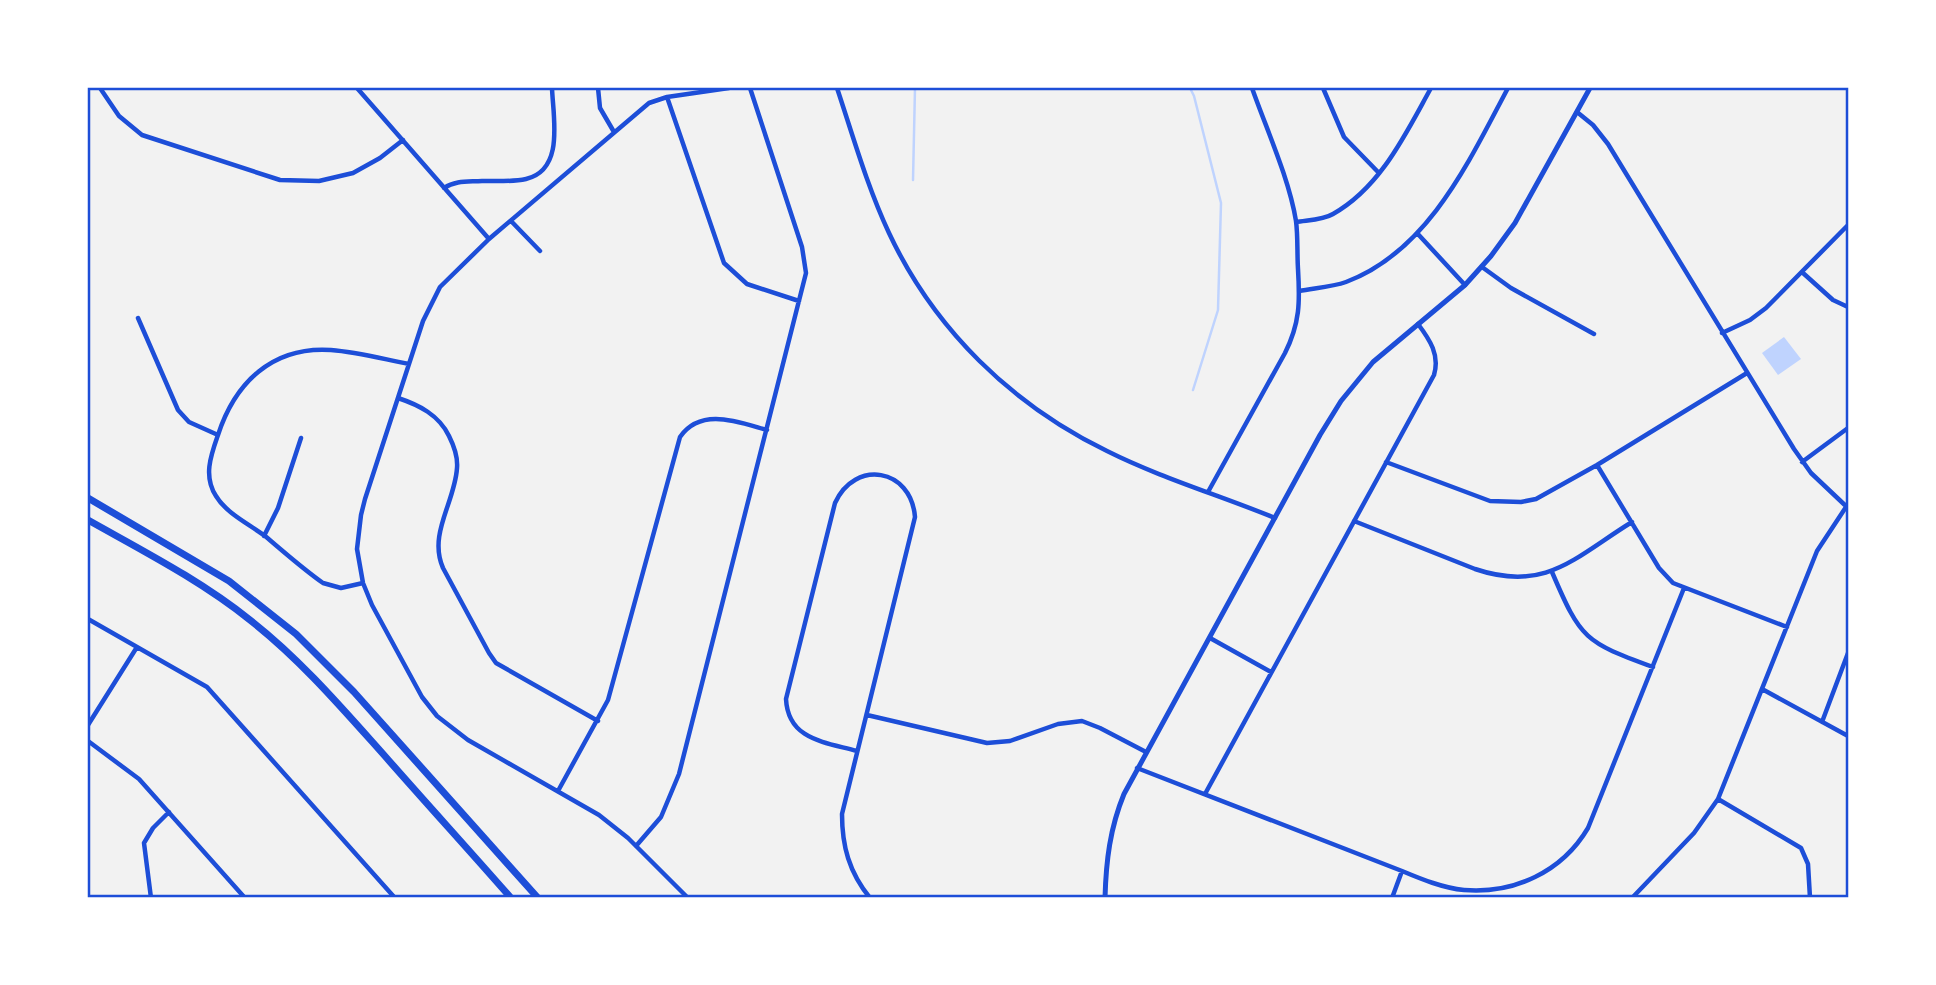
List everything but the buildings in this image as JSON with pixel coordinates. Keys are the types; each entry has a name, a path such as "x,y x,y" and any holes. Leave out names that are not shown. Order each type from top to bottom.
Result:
{"highway":[{"path":"88,498 229,581 296,634 354,692 538,898"},
{"path":"88,520 182,573 250,620 279,645 332,698 511,898"}],"street":[{"path":"100,88 118,116 142,135 280,180 319,181 353,173 380,158 403,140"},
{"path":"358,88 489,239"},
{"path":"444,188 461,182 526,179 543,170 554,149 552,88"},
{"path":"598,88 600,108 614,132"},
{"path":"688,898 636,846 599,815 468,740 437,716 422,697 402,662 363,583 357,549 360,515 409,364 434,296 448,276 652,101 729,88"},
{"path":"636,846 661,817 679,774 806,273 805,258 750,88"},
{"path":"837,88 870,187 893,241 922,293 974,356 1028,404 1066,430 1124,459 1275,518"},
{"path":"1208,492 1295,332 1299,290 1296,222 1252,88"},
{"path":"1323,88 1344,137 1378,172"},
{"path":"1296,222 1334,214 1351,201 1395,153 1431,88"},
{"path":"1299,290 1347,281 1381,262 1417,233 1457,180 1508,88"},
{"path":"1104,898 1114,820 1138,768 1341,401 1373,362 1465,285 1482,267 1515,223 1590,88"},
{"path":"667,97 724,263 752,287 799,301"},
{"path":"1577,112 1593,125 1608,144 1802,462 1847,508 1816,551 1718,800 1694,833 1632,898"},
{"path":"511,221 540,251"},
{"path":"1722,333 1750,320 1766,308 1849,225"},
{"path":"1417,233 1465,285"},
{"path":"1482,267 1511,288 1594,334"},
{"path":"1803,273 1833,300 1849,307"},
{"path":"138,318 178,410 189,422 218,435"},
{"path":"1205,794 1436,370 1437,360 1433,348 1418,324"},
{"path":"363,583 341,588 323,583 232,512 214,493 209,478 209,466 230,403 243,386 263,368 309,350 332,350 409,364"},
{"path":"1386,462 1475,496 1504,503 1536,499 1747,373"},
{"path":"398,398 418,406 439,420 454,447 457,469 438,538 439,554 443,568 489,653 502,668 598,721"},
{"path":"558,791 608,700 681,437 686,429 696,422 716,418 767,430"},
{"path":"1802,462 1849,428"},
{"path":"264,536 278,508 301,438"},
{"path":"1597,465 1659,568 1673,583 1787,628"},
{"path":"857,751 813,739 802,733 789,716 786,699 835,503 850,482 864,475 878,474 897,481 905,489 913,501 915,517 842,814 842,834 849,866 870,898"},
{"path":"1354,521 1494,576 1524,578 1552,572 1632,522"},
{"path":"1552,572 1577,625 1587,637 1609,651 1653,667"},
{"path":"1138,768 1402,871 1464,890 1497,890 1534,878 1563,859 1580,841 1594,817 1684,588"},
{"path":"88,619 207,687 395,898"},
{"path":"1210,638 1271,672"},
{"path":"88,725 138,647"},
{"path":"1822,722 1849,653"},
{"path":"1762,689 1849,736"},
{"path":"867,715 987,743 1010,741 1058,724 1082,721 1146,752"},
{"path":"88,741 135,776 245,898"},
{"path":"1718,800 1801,848 1808,864 1810,898"},
{"path":"151,898 144,843 153,828 169,812"},
{"path":"1392,898 1402,871"},
{"path":"1464,890 1464,898"}],"water":[{"path":"1784,337 1801,359 1778,375 1762,353"}],"waterway":[{"path":"913,180 915,88"},
{"path":"1190,88 1221,203 1218,310 1193,390"}]}
